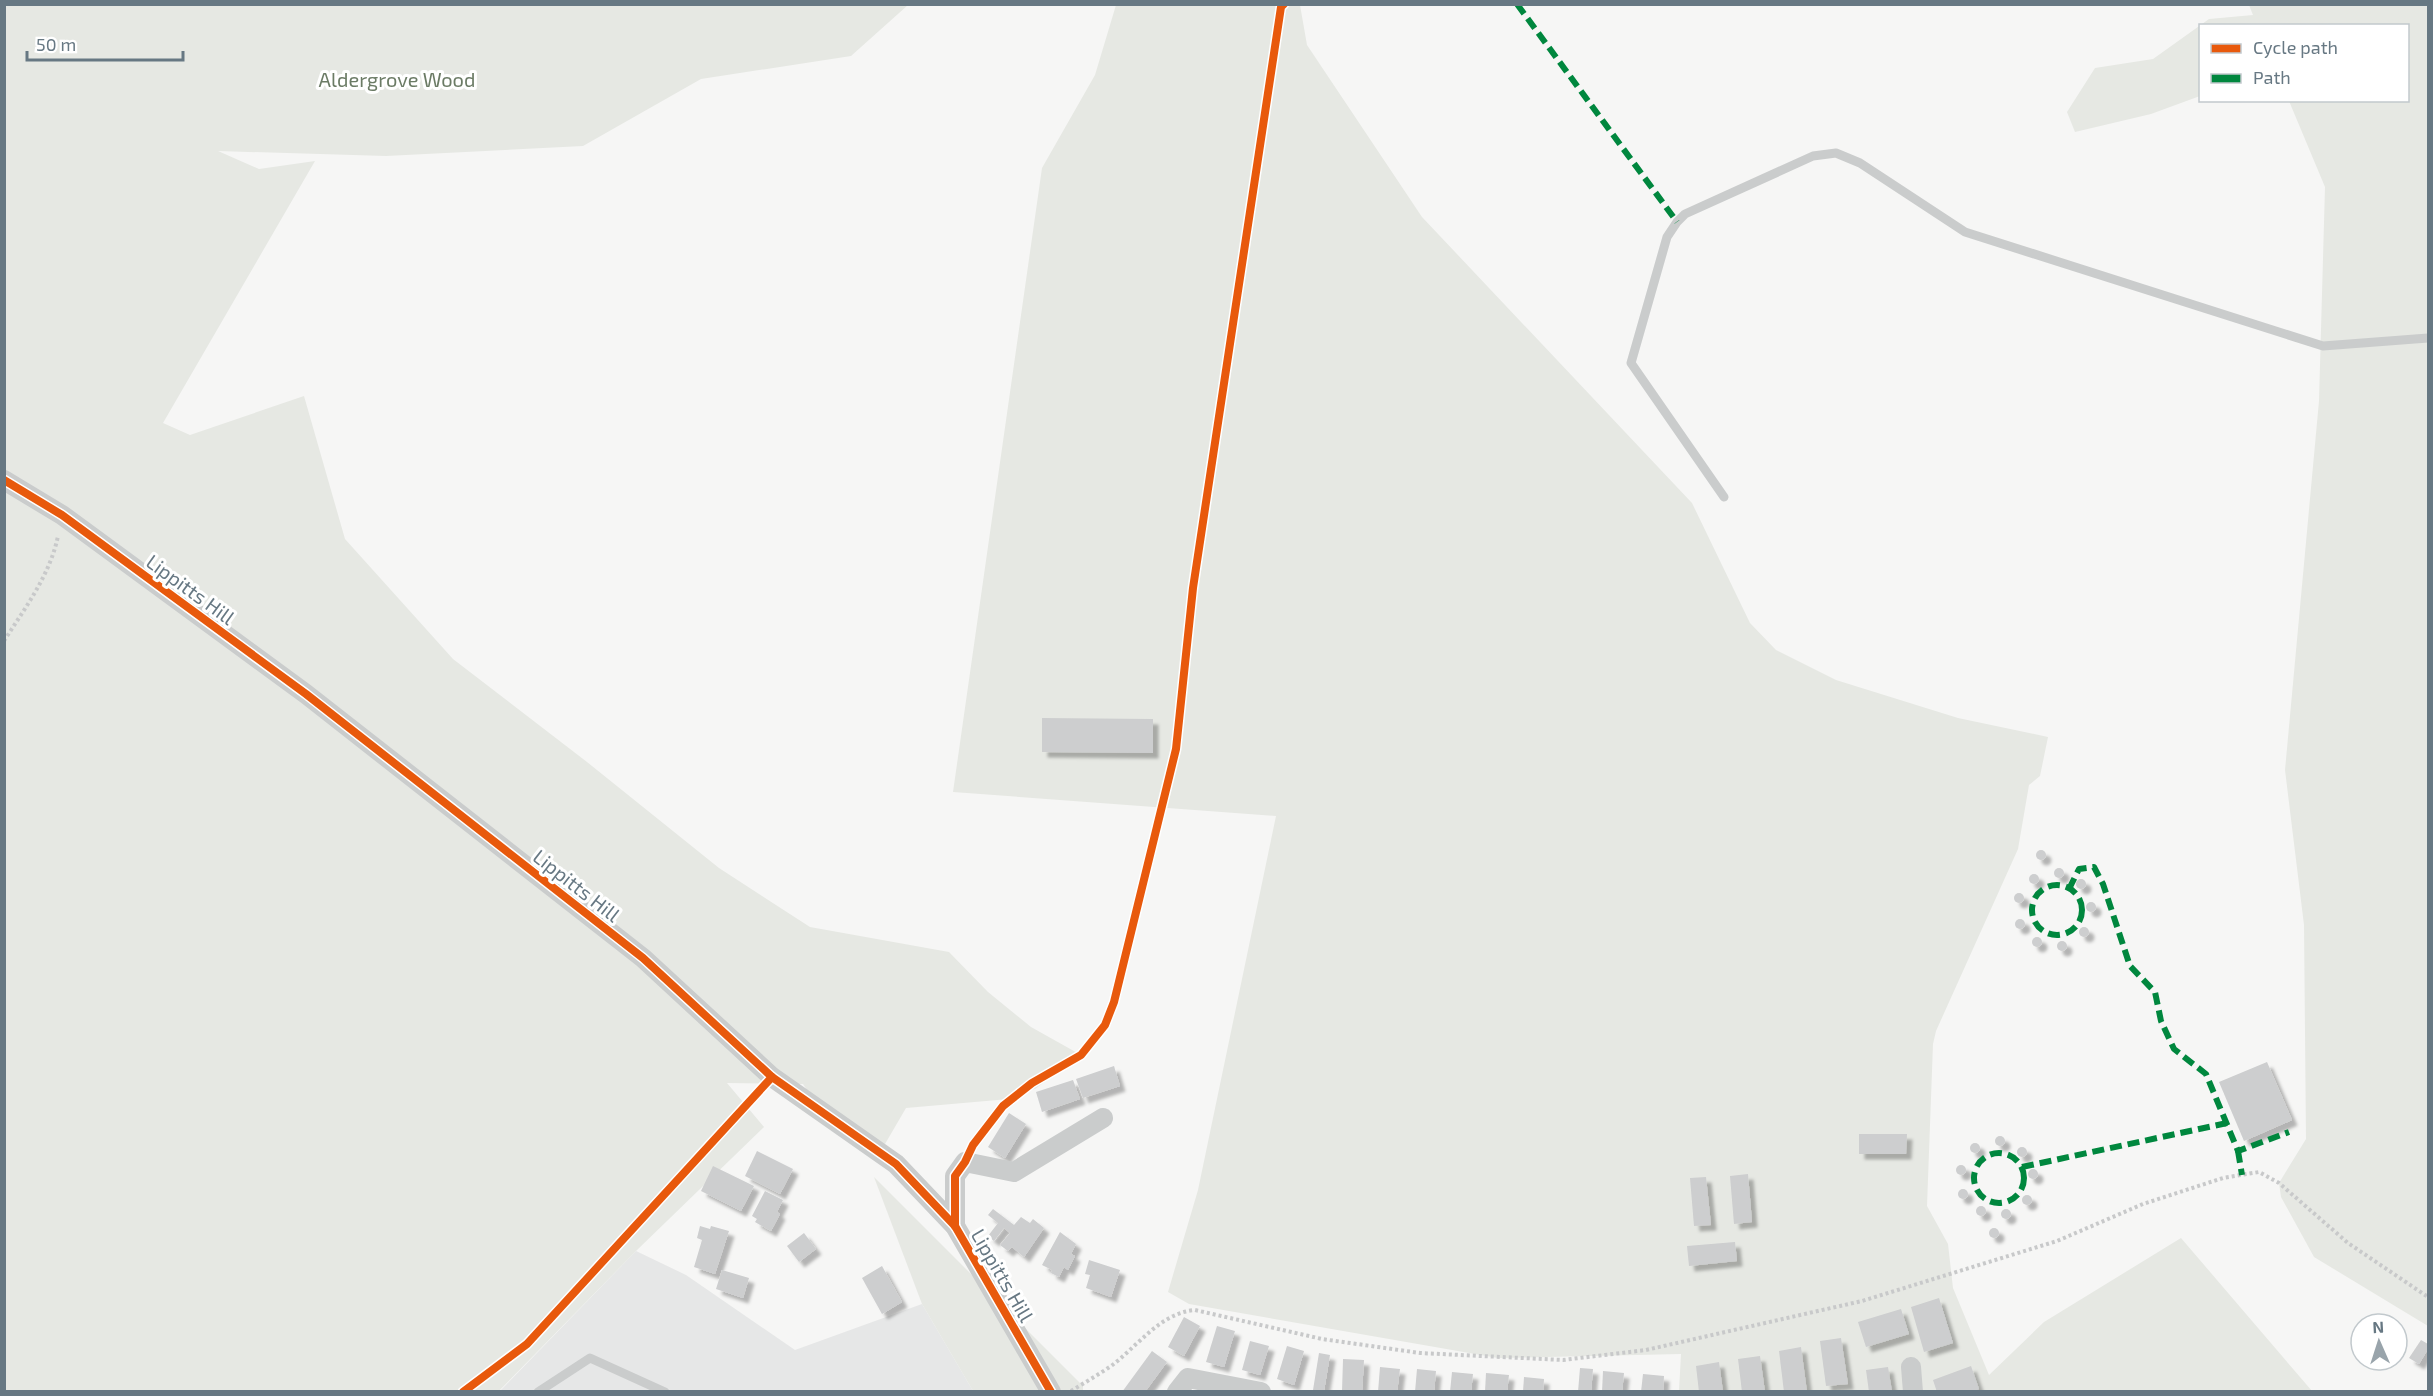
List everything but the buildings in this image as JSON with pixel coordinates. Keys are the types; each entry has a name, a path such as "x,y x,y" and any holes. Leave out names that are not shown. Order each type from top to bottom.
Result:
{"street":[{"name":"Lippitts Hill","path":"4,480 62,515 306,694 644,958 772,1077 896,1164 955,1226 1051,1392"},
{"path":"955,1226 955,1176 965,1162 1014,1172 1102,1118"},
{"path":"1911,1367 1913,1392"},
{"path":"1178,1392 1188,1378 1261,1392"}],"lane":[{"path":"1724,497 1631,363 1667,237 1677,222 1685,214 1813,156 1836,153 1860,163 1965,232 2323,346 2428,339"},
{"path":"538,1392 590,1358 665,1392"}],"path":[{"path":"4,641 36,591 55,551 62,515"},
{"path":"1070,1392 1111,1365 1166,1319 1180,1311 1196,1310 1322,1339 1420,1353 1563,1360 1646,1350 1862,1300 2057,1241 2143,1204 2223,1178 2259,1172 2279,1183 2348,1243 2428,1297"}],"shaded area":[{"path":"636,1251 686,1275 795,1350 922,1304 973,1391 499,1392"}],"green space":[{"name":"Aldergrove Wood","path":"5,5 908,5 851,56 701,79 583,146 386,156 218,151 259,169 315,161 163,423 190,435 304,396 345,539 453,659 719,868 810,927 949,952 988,992 1031,1027 1081,1055 1035,1089 1017,1093 1009,1099 906,1108 878,1156 832,1129 803,1084 727,1083 764,1127 636,1251 499,1391 5,1392"},
{"path":"1116,5 1300,5 1307,45 1422,217 1692,503 1750,623 1776,650 1836,680 1958,718 2048,737 2040,776 2029,785 2018,849 1936,1031 1933,1044 1927,1206 1948,1244 1953,1288 1989,1375 2044,1322 2181,1238 2312,1391 1679,1391 1681,1354 1498,1358 1189,1304 1168,1292 1198,1190 1276,816 953,792 1042,168 1095,75"},
{"path":"2249,5 2428,5 2428,1326 2409,1314 2409,1312 2405,1312 2314,1257 2281,1197 2279,1183 2306,1139 2304,925 2285,770 2319,401 2325,187 2289,102 2409,102 2409,24 2202,24 2209,19 2253,15"},
{"path":"2199,26 2199,96 2151,114 2075,132 2067,112 2095,68 2153,59"},
{"path":"874,1177 1083,1386 1083,1391 973,1391 922,1304"}],"marked path":[{"path":"1517,4 1677,222"},
{"path":"2069,889 2079,869 2094,867 2103,884 2130,966 2155,992 2161,1021 2174,1049 2206,1074 2238,1151 2289,1132"},
{"path":"2057,885 2071,889 2078,896 2082,910 2078,924 2071,931 2057,935 2043,931 2036,924 2032,910 2036,896 2043,889 2057,885"},
{"path":"2022,1167 2227,1123"},
{"path":"2238,1151 2242,1175"},
{"path":"1999,1153 2013,1157 2020,1164 2024,1178 2020,1192 2013,1199 1999,1203 1985,1199 1978,1192 1974,1178 1978,1164 1985,1157 1999,1153"}],"cycle path":[{"path":"955,1226 955,1176 973,1145 1003,1106 1032,1083 1081,1055 1105,1025 1114,1002 1176,749 1193,588 1281,7 1284,4"},
{"path":"4,480 62,515 306,694 643,958 772,1077 896,1164 955,1226 1051,1392"},
{"path":"463,1392 527,1344 772,1077"}]}
